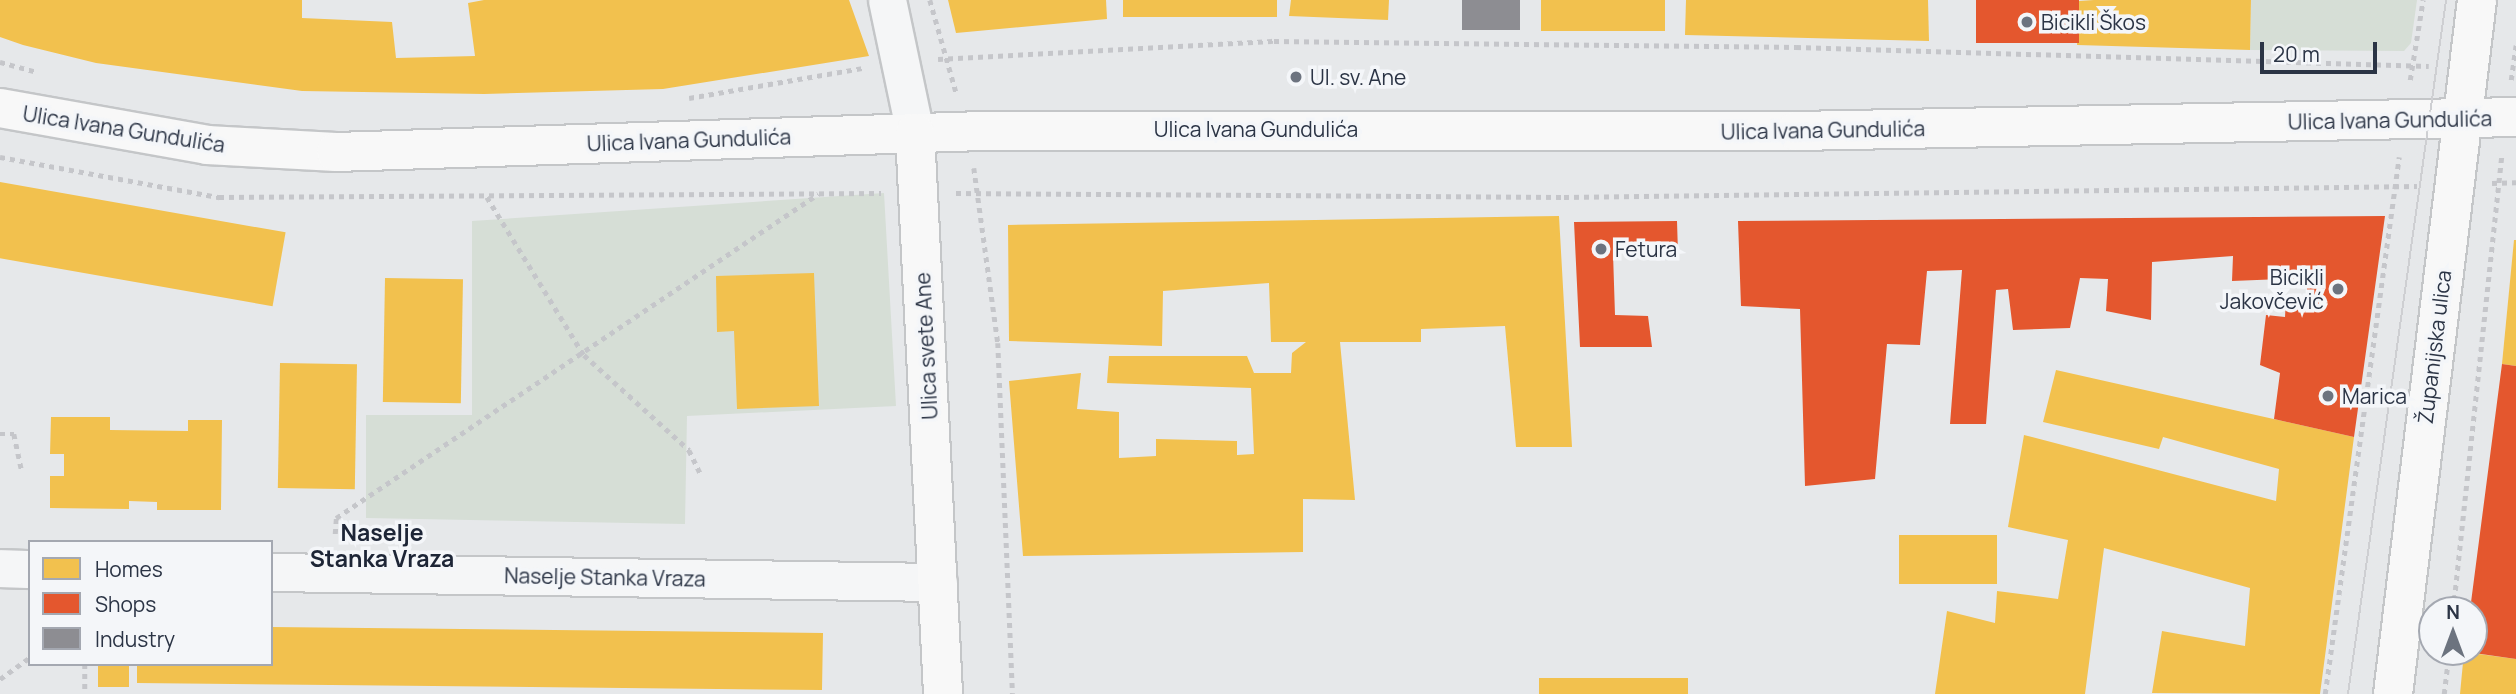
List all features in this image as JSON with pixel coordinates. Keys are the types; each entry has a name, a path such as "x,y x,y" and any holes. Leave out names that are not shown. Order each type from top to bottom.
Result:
{"main road":[{"name":"Županijska ulica","path":"2393,694 2477,0"},
{"name":"Ulica Ivana Gundulića","path":"0,108 207,145 309,151 965,131 1796,131 2516,117"},
{"name":"Ulica svete Ane","path":"915,133 943,694"}],"street":[{"name":"Ulica svete Ane","path":"887,0 915,133"},
{"path":"0,568 28,569"},
{"name":"Naselje Stanka Vraza","path":"273,572 938,582"}],"path":[{"path":"930,0 948,59 981,193 998,343 1013,694"},
{"path":"2325,694 2423,0"},
{"path":"680,100 900,61 1274,41 1796,47 2413,63 2467,76 2516,81"},
{"path":"0,62 40,72"},
{"path":"0,157 219,197 819,193 1564,197 2395,187 2516,183"},
{"path":"2455,596 2499,183"},
{"path":"331,573 336,518 583,355 819,193"},
{"path":"487,197 583,355 689,450 700,473"},
{"path":"0,434 14,434 22,471"},
{"path":"0,679 28,658"},
{"path":"85,666 85,694"},
{"path":"2444,694 2447,666"}],"shaded area":[{"path":"2251,0 2417,0 2411,43 2404,51 2250,50"},
{"path":"884,193 896,406 687,416 685,524 366,518 366,415 472,415 472,221"}],"building: Homes":[{"path":"0,0 302,0 302,18 392,22 396,58 475,56 468,3 484,0 849,0 869,56 663,89 484,94 302,91 96,63 23,45 0,37"},
{"path":"948,0 1106,0 1107,19 956,33"},
{"path":"1123,0 1277,0 1277,17 1123,17"},
{"path":"1291,0 1389,0 1388,20 1289,16"},
{"path":"1541,0 1665,0 1665,31 1541,31"},
{"path":"1686,0 1928,0 1929,41 1685,35"},
{"path":"2251,0 2250,50 2077,45 2079,1"},
{"path":"0,182 286,232 273,306 0,258"},
{"path":"1559,216 1572,447 1516,447 1505,326 1421,329 1421,342 1340,342 1355,500 1303,499 1303,552 1023,556 1009,381 1081,373 1077,409 1119,412 1119,458 1156,456 1156,439 1237,441 1237,455 1254,454 1251,388 1107,383 1109,356 1247,356 1254,373 1291,373 1292,353 1306,342 1271,342 1269,283 1163,291 1162,346 1009,341 1008,225"},
{"path":"2516,240 2516,366 2502,364"},
{"path":"814,273 819,406 737,409 734,331 717,332 716,276"},
{"path":"385,278 463,279 461,403 383,402"},
{"path":"280,363 357,364 355,489 278,488"},
{"path":"2056,370 2354,437 2320,694 2152,693 2162,631 2245,646 2250,588 2104,548 2085,694 1935,694 1947,611 1995,623 1997,591 2058,599 2068,540 2008,527 2024,435 2276,501 2279,469 2163,437 2159,449 2043,422"},
{"path":"51,417 110,417 110,430 188,431 188,420 222,420 221,510 157,510 157,502 129,501 129,509 50,508 50,476 64,476 64,454 50,454"},
{"path":"1899,535 1997,535 1997,584 1899,584"},
{"path":"273,627 823,633 822,690 137,683 137,666 273,666"},
{"path":"2488,655 2516,659 2516,694 2460,694 2463,666 2488,666"},
{"path":"98,666 129,666 129,687 98,687"},
{"path":"1539,678 1688,678 1688,694 1539,694"}],"building: Shops":[{"name":"Bicikli Škos","path":"1976,0 2079,0 2079,43 1976,43"},
{"path":"2385,216 2354,437 2274,419 2280,373 2260,365 2266,315 2285,317 2286,299 2307,304 2307,278 2232,281 2233,256 2152,262 2151,320 2106,311 2108,279 2080,278 2070,328 2013,330 2008,289 1996,290 1986,424 1950,424 1962,270 1927,271 1920,345 1887,344 1875,479 1805,486 1800,309 1741,306 1738,221"},
{"path":"1677,221 1678,253 1613,253 1615,315 1648,316 1652,347 1580,347 1574,222"},
{"path":"2502,364 2516,366 2516,659 2488,655 2488,596 2472,596"}],"building: Industry":[{"path":"1462,0 1520,0 1520,30 1462,30"}],"tram line":[{"path":"2348,694 2446,0"}],"place":[{"name":"Bicikli Škos","path":"2027,22"},
{"name":"Ul. sv. Ane","path":"1296,77"},
{"name":"Fetura","path":"1601,249"},
{"name":"Bicikli Jakovčević","path":"2338,289"},
{"name":"Marica","path":"2328,396"}],"district":[{"name":"Naselje Stanka Vraza","path":"382,545"}]}
